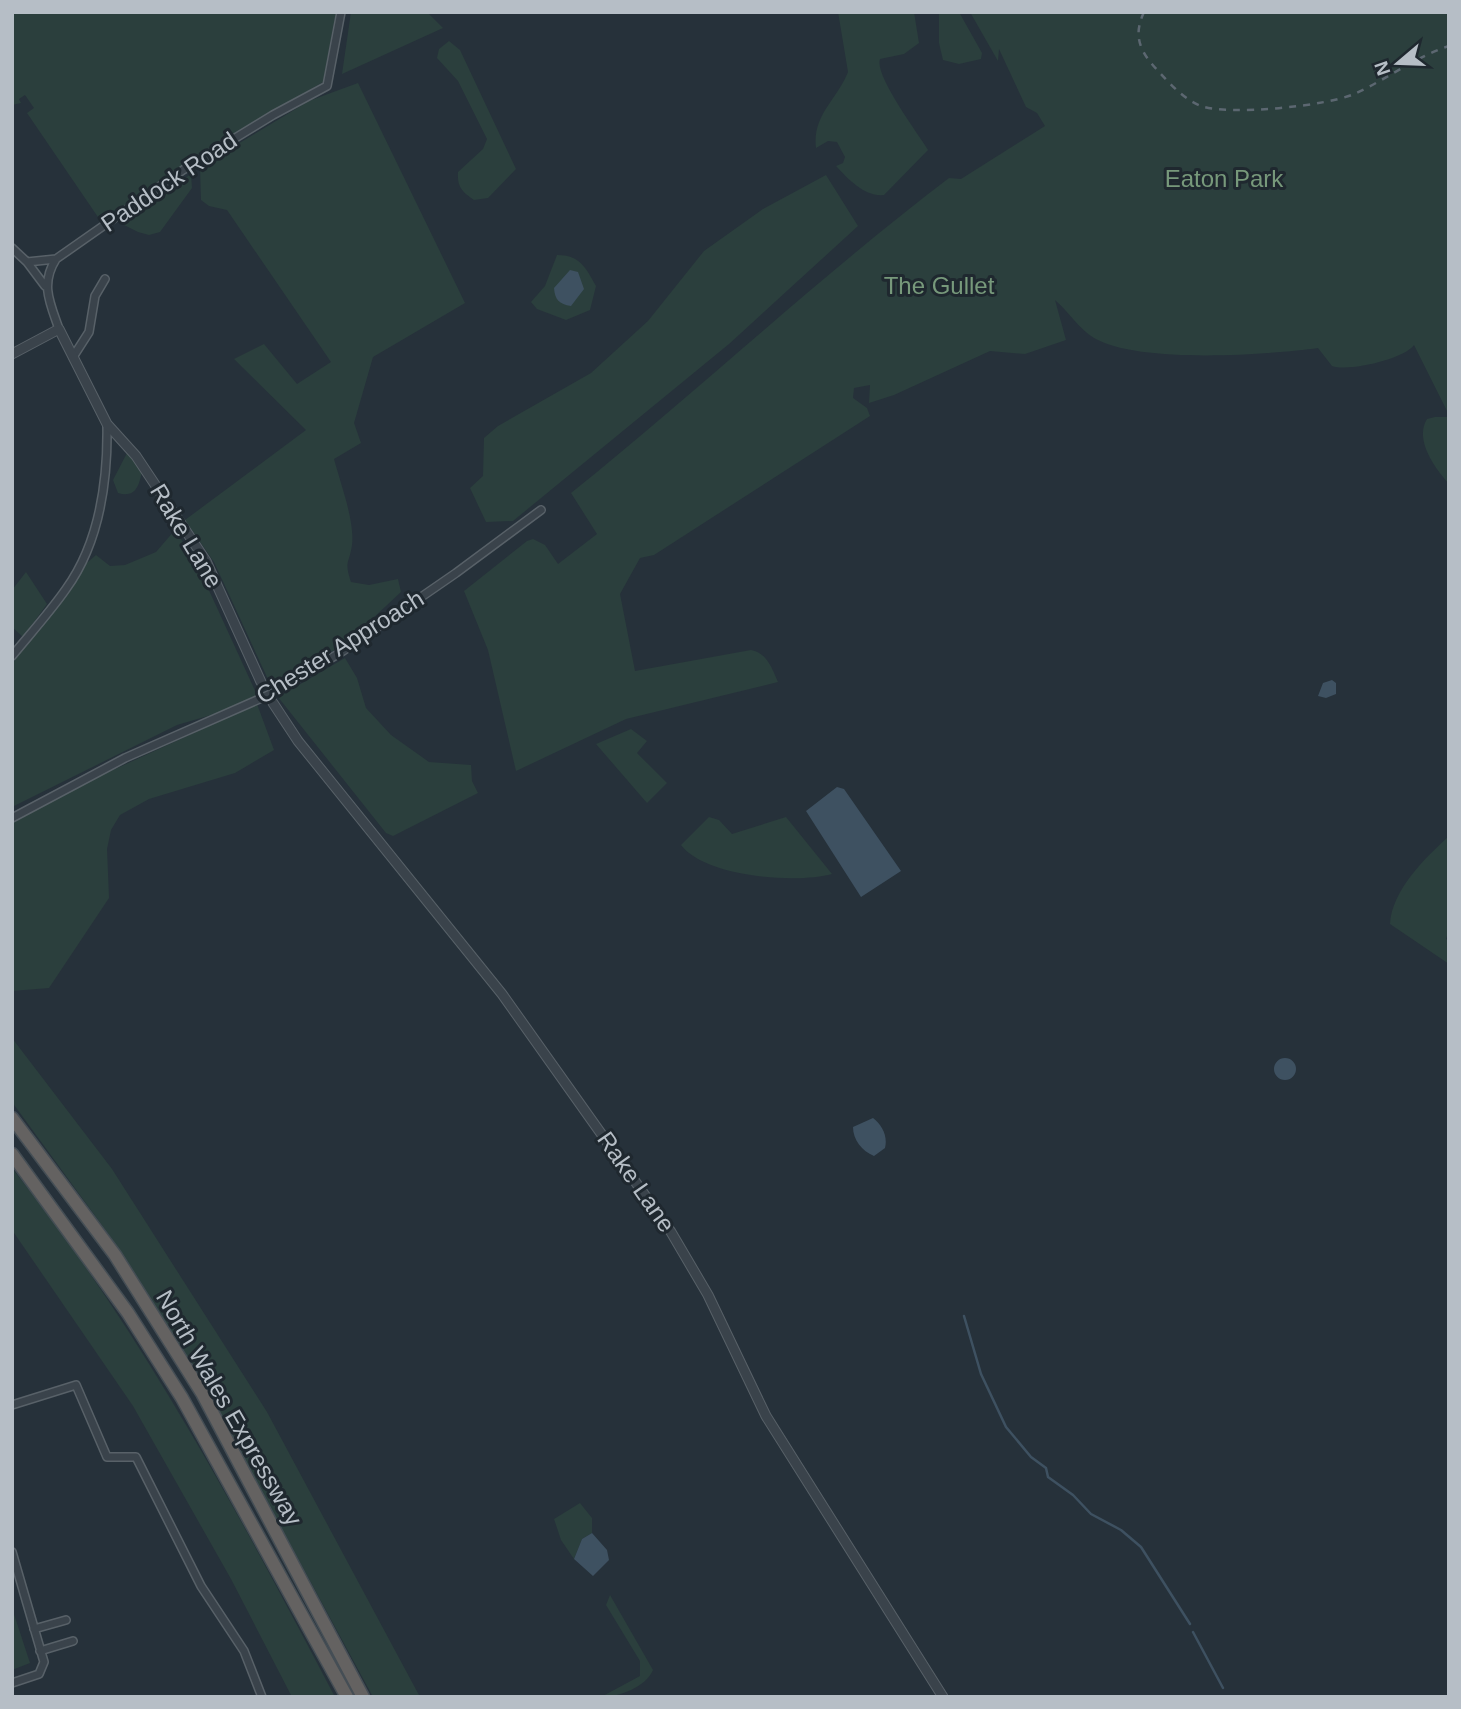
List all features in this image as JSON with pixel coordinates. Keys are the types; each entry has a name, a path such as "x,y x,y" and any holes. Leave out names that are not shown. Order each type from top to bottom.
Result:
{"highway":[{"name":"North Wales Expressway","path":"12,1118 115,1255 202,1393 363,1697"},
{"name":"North Wales Expressway","path":"12,1154 128,1313 182,1398 347,1697"}],"street":[{"name":"Paddock Road","path":"57,259 183,170 327,86 341,12"},
{"path":"12,248 46,286"},
{"path":"27,262 57,259"},
{"path":"12,354 60,329 46,286 46,278 57,259"},
{"path":"74,357 89,332 96,296 105,279"},
{"name":"Rake Lane","path":"60,329 107,424 136,456 206,561 261,682"},
{"path":"12,656 66,590 85,554 101,503 106,471 107,424"},
{"name":"Chester Approach","path":"12,818 125,758 273,693 354,643 541,510"},
{"name":"Rake Lane","path":"273,704 298,741 502,994 667,1227 708,1295 766,1416 943,1697"},
{"path":"12,1405 76,1385 107,1457 136,1457 201,1586 244,1651 262,1697"},
{"path":"12,1552 44,1662 39,1674 12,1683"},
{"path":"34,1629 66,1620"},
{"path":"40,1651 74,1641"}],"green space":[{"path":"12,12 336,12 323,82 203,152 102,223 27,113 34,108 25,95 19,99 21,103 12,105"},
{"path":"351,12 427,12 443,28 342,74"},
{"path":"838,12 914,12 919,43 904,54 880,59 880,67 906,118 928,150 884,195 864,190 836,166 843,163 845,157 837,142 828,141 816,148 821,117 848,72"},
{"path":"939,12 959,12 982,53 981,59 959,64 943,60 939,43"},
{"path":"970,12 1449,12 1449,415 1414,345 1388,359 1351,367 1332,366 1318,348 1236,355 1141,352 1094,338 1055,300 1066,340 1025,354 990,351 894,395 869,403 870,385 854,388 853,398 867,408 870,416 654,555 640,558 620,594 635,671 751,650 765,658 778,682 626,719 516,771 488,650 464,591 527,541 533,539 545,545 558,564 597,534 571,493 853,254 949,178 961,179 1045,126 1037,113 1026,107 999,49 998,61"},
{"path":"449,41 460,50 516,169 488,198 474,200 463,192 458,182 458,172 483,149 487,139 458,81 437,58 439,49"},
{"path":"358,83 465,303 373,357 354,423 361,443 334,459 351,525 352,545 347,566 351,582 369,585 398,579 401,592 371,620 365,631 272,688 214,562 185,520 306,430 234,359 264,344 297,384 331,362 227,210 209,206 201,200 200,167 309,101"},
{"path":"191,174 192,188 160,232 149,235 120,223"},
{"path":"826,175 858,226 729,344 513,521 486,522 470,488 483,476 484,438 498,426 591,373 648,321 704,251 763,209"},
{"path":"557,255 577,260 596,286 590,310 566,320 537,309 531,302 545,286"},
{"path":"1449,417 1449,484 1432,462 1423,436 1427,419"},
{"path":"127,453 142,471 135,490 124,494 118,493 113,480"},
{"path":"175,530 196,562 257,695 218,713 177,725 12,807 12,664 81,568 96,555 110,566 125,565 156,552"},
{"path":"26,572 47,604 23,637 12,627 12,590"},
{"path":"345,658 357,678 366,708 391,735 429,762 471,765 472,781 478,793 393,836 386,833 278,697"},
{"path":"257,704 274,750 235,773 149,799 120,815 111,830 107,849 109,898 49,988 12,991 12,822 100,776"},
{"path":"631,729 647,741 637,753 667,783 647,803 596,744"},
{"path":"709,817 719,820 732,834 786,817 832,874 775,878 730,871 710,864 693,856 681,845"},
{"path":"1449,836 1449,930 1446,939 1449,941 1449,964 1390,924 1392,911 1403,887 1420,865"},
{"path":"12,1038 112,1169 267,1412 420,1697 373,1697 213,1402 112,1239 12,1102"},
{"path":"12,1168 59,1230 146,1358 225,1492 335,1697 292,1697 231,1579 133,1406 12,1230"},
{"path":"580,1503 592,1518 592,1533 582,1539 574,1559 561,1540 554,1519"},
{"path":"610,1595 653,1670 631,1690 601,1697 640,1676 640,1661 606,1605"},
{"path":"12,1608 30,1663 12,1670"}],"water":[{"path":"570,270 578,272 584,289 571,306 558,301 554,288"},
{"path":"1332,680 1336,683 1336,694 1326,698 1318,696 1323,683"},
{"path":"837,787 844,789 901,871 861,897 806,811"},
{"path":"1281,1058 1289,1058 1296,1065 1296,1073 1289,1080 1281,1080 1274,1073 1274,1065"},
{"path":"873,1118 882,1127 886,1139 885,1148 874,1156 859,1144 853,1127"},
{"path":"592,1533 607,1550 609,1560 593,1576 574,1559 582,1539"}],"waterway":[{"path":"964,1316 981,1374 1006,1427 1031,1457 1046,1468 1048,1477 1073,1495 1091,1514 1121,1530 1141,1547 1190,1624"},
{"path":"1193,1632 1223,1688"}],"railway":[{"path":"1144,12 1140,21 1139,37 1140,45 1148,59 1184,96 1201,106 1214,109 1254,110 1341,98 1449,46"}],"park label":[{"name":"Eaton Park","path":"1224,179"},
{"name":"The Gullet","path":"939,286"}]}
